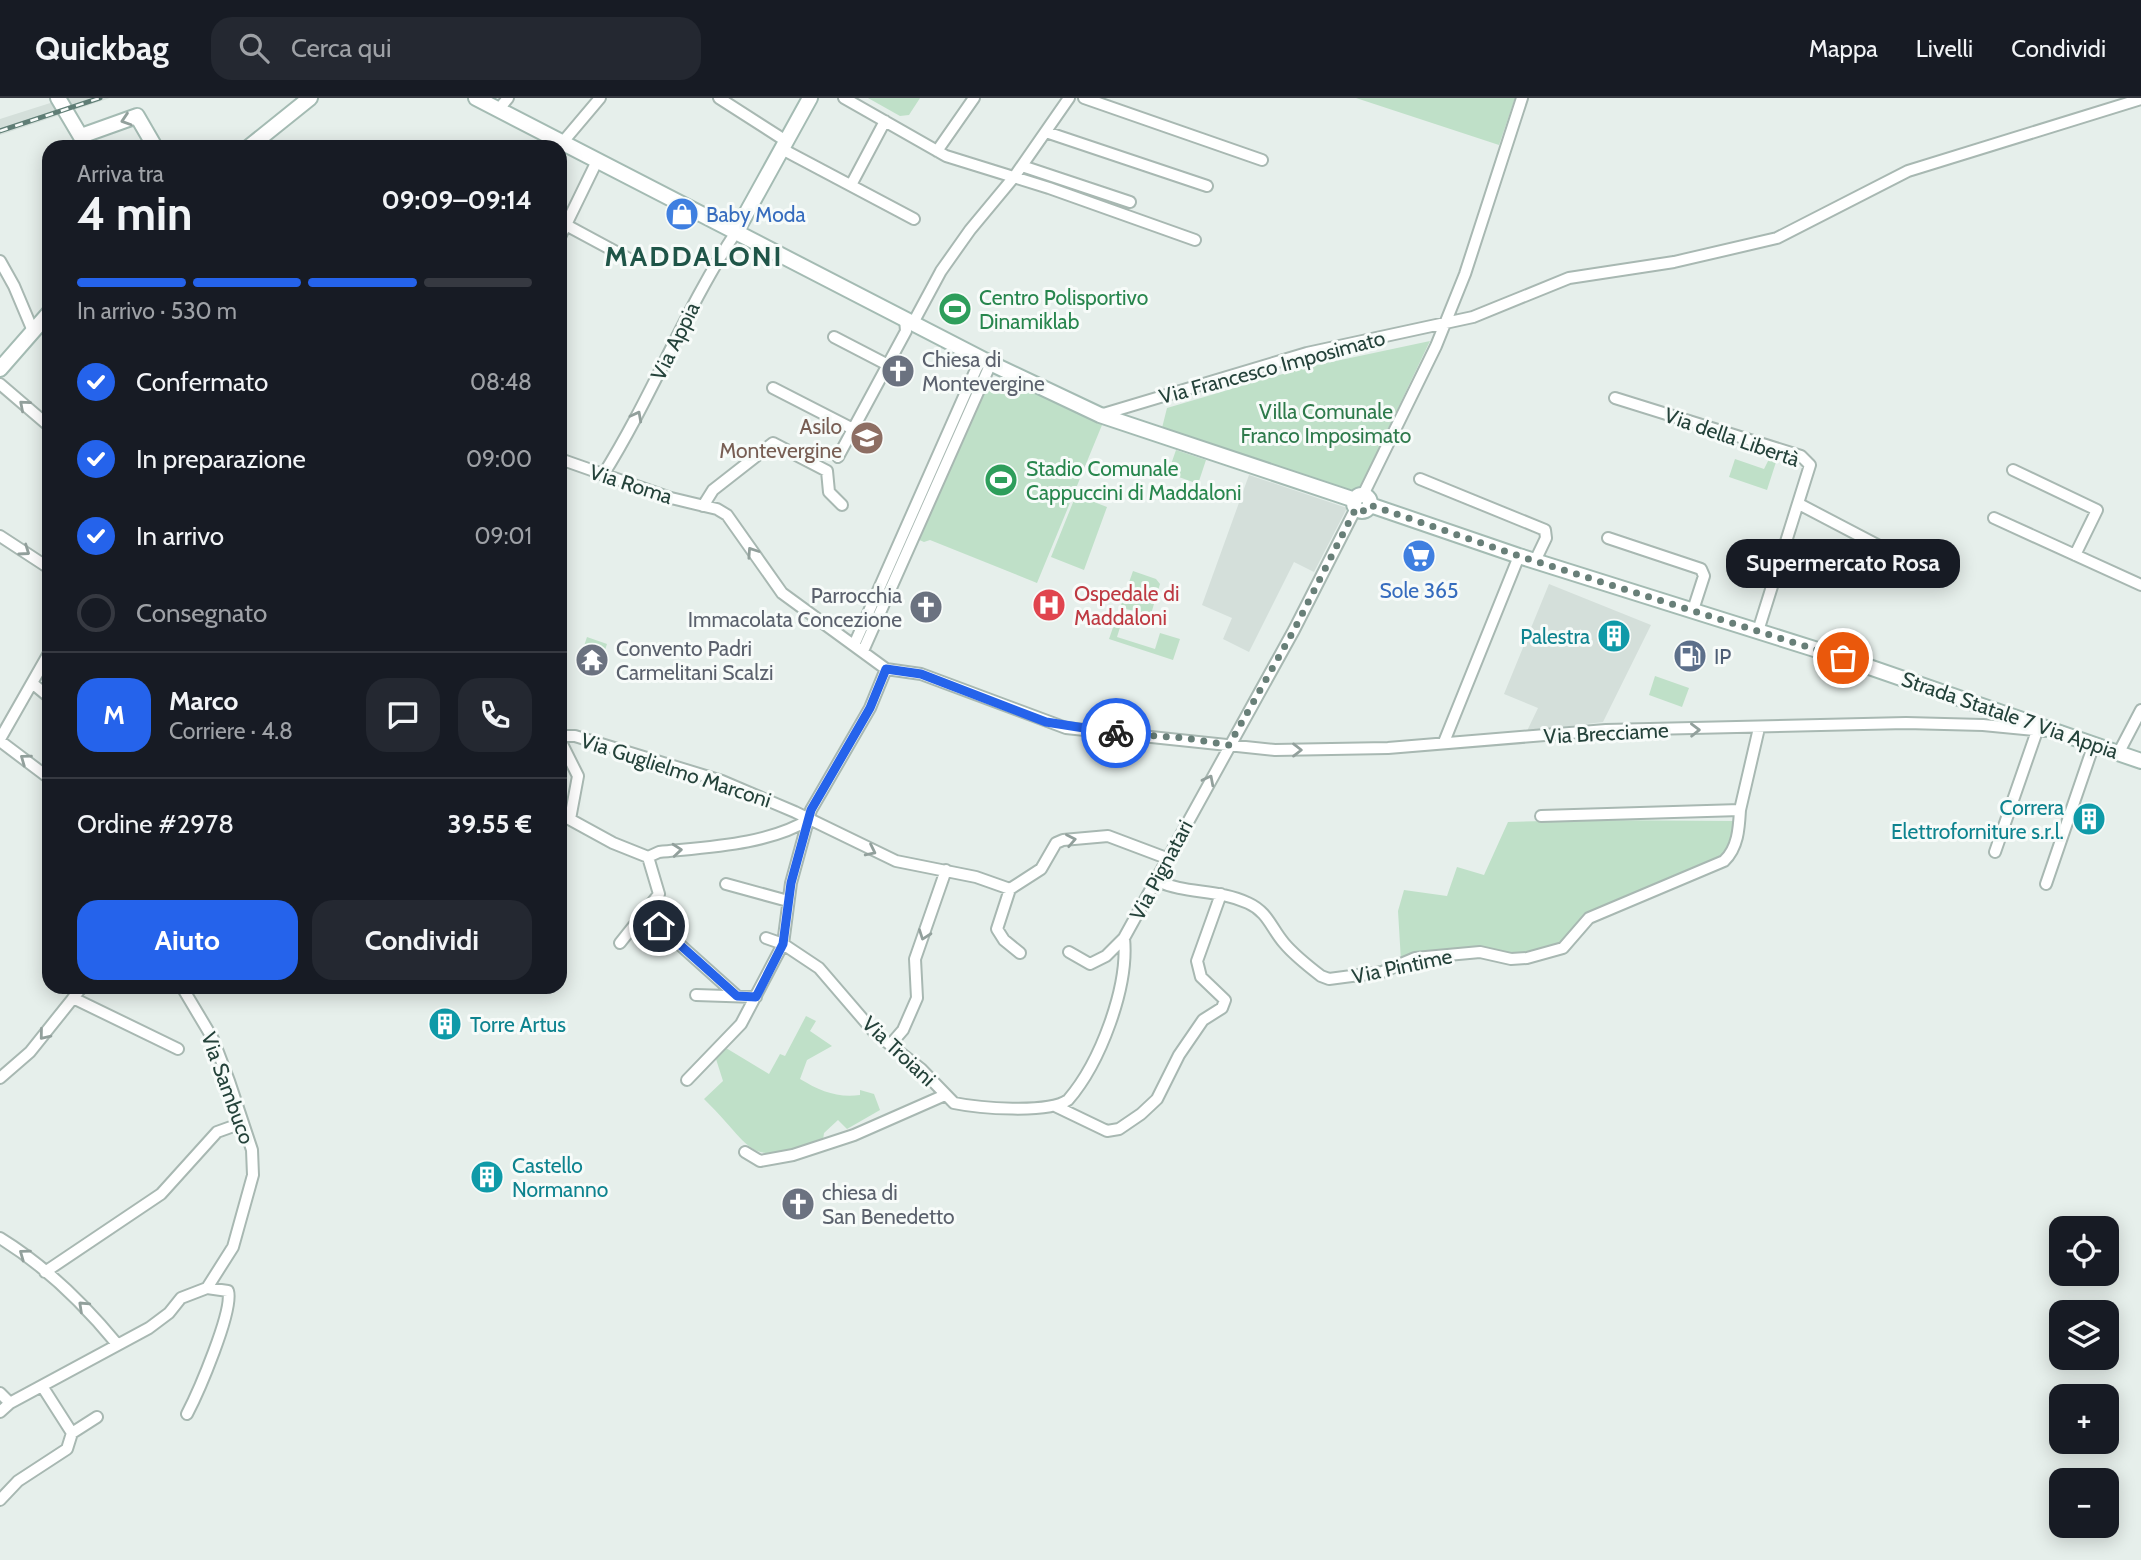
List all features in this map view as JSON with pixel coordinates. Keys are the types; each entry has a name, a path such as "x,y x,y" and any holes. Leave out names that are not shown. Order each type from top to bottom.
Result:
{"main road":[{"path":"58,98 83,140"},
{"path":"258,140 310,98"},
{"path":"476,98 503,104 557,140"},
{"name":"Via Appia","path":"736,232 808,100"},
{"path":"88,140 137,116 151,140"},
{"path":"567,146 986,361 1100,415 1519,556 1758,631"},
{"path":"0,369 42,321"},
{"name":"Strada Statale 7 Via Appia","path":"1758,631 2141,761"}],"street":[{"path":"565,140 600,98"},
{"path":"719,98 784,145 914,219"},
{"path":"844,98 937,151 1195,240"},
{"path":"937,151 974,98"},
{"path":"838,457 909,321 970,230 1014,177 1069,98"},
{"path":"1084,98 1262,160"},
{"name":"Via Pignatari","path":"1055,1106 1062,1104 1074,1093 1118,1004 1124,973 1124,938 1294,630 1361,502 1445,324 1465,274 1522,98"},
{"name":"Via Francesco Imposimato","path":"1100,415 1307,353 1473,317 1569,278 1674,262 1777,238 1908,171 2141,99"},
{"path":"851,185 885,121"},
{"path":"1046,132 1207,186"},
{"path":"567,223 597,161"},
{"path":"1022,166 1130,202"},
{"path":"567,226 629,259"},
{"name":"Via Appia","path":"603,475 636,419 708,274 736,232"},
{"path":"0,261 15,286 33,331"},
{"path":"834,337 888,365"},
{"path":"859,648 986,361"},
{"path":"0,384 42,420"},
{"path":"773,388 853,429"},
{"name":"Via della Libertà","path":"1615,398 1801,456 1810,465 1758,631"},
{"path":"703,506 713,490 773,443 827,471 830,492 842,505"},
{"name":"Via Roma","path":"567,464 727,515 782,593 886,669 921,674 1066,727 1185,738 1229,745"},
{"path":"2013,470 2097,510 2075,555"},
{"path":"1420,479 1545,530 1546,538 1535,561"},
{"path":"1799,504 1882,548"},
{"path":"1994,519 2141,585"},
{"path":"0,536 42,563"},
{"path":"1608,538 1704,572 1693,610"},
{"path":"1444,742 1519,556"},
{"path":"42,665 0,740 42,773"},
{"path":"687,1080 741,1024 783,944 788,901 811,810 870,708 886,669"},
{"path":"32,683 42,691"},
{"path":"1983,724 1992,719 1988,707"},
{"path":"2119,752 2141,710"},
{"name":"Via Brecciame","path":"1229,745 1275,750 1334,750 1606,730 1906,723 1983,724 2058,732"},
{"name":"Via Pintime","path":"1157,881 1176,889 1221,894 1248,903 1263,912 1282,942 1328,979 1382,972 1415,958 1448,954 1480,952 1511,959 1527,958 1563,948 1589,918 1724,861 1732,853 1739,829 1740,810 1759,728"},
{"path":"1995,852 2037,731"},
{"name":"Via Guglielmo Marconi","path":"567,737 575,736 722,781 810,819 888,858 917,867 946,870 1010,889"},
{"path":"2046,884 2094,744"},
{"path":"567,753 578,776 567,811"},
{"path":"1541,816 1740,810"},
{"path":"567,818 613,843 648,857 659,852 750,839 795,828 810,819"},
{"path":"1020,953 1004,940 997,929 1010,889 1041,869 1056,844 1063,840 1108,836 1168,859"},
{"path":"620,943 659,894 648,857"},
{"path":"890,1045 903,1030 917,998 915,959 946,870"},
{"path":"726,884 788,901"},
{"path":"1055,1106 1107,1131 1119,1129 1157,1099 1179,1055 1203,1020 1222,1008 1225,1000 1201,977 1197,961 1221,894"},
{"path":"659,926 737,996"},
{"name":"Via Troiani","path":"766,938 783,944 819,968 874,1032 921,1069 954,1103 970,1106 1055,1106"},
{"path":"1069,952 1090,964 1106,956 1124,938"},
{"path":"0,1078 30,1052 77,994"},
{"name":"Via Sambuco","path":"0,1412 10,1403 160,1320 181,1298 206,1288 233,1247 253,1175 252,1150 213,1038 186,994"},
{"path":"696,995 756,997"},
{"path":"73,999 178,1049"},
{"path":"745,1152 760,1161 793,1155 854,1135 945,1096"},
{"path":"45,1272 161,1194 217,1132 242,1123"},
{"path":"0,1238 27,1254 117,1344"},
{"path":"187,1414 219,1336 230,1298 228,1291 223,1288 206,1288"},
{"path":"43,1386 72,1433"},
{"path":"0,1393 10,1403"},
{"path":"0,1500 18,1480 67,1449 72,1433 97,1417"}],"shaded area":[{"path":"66,98 110,98 0,135 0,119"},
{"path":"1249,475 1347,508 1314,572 1294,562 1249,652 1223,639 1232,618 1202,605"},
{"path":"1549,584 1651,625 1603,722 1527,731 1538,708 1504,694"}],"green space":[{"path":"868,98 920,98 909,115 900,116"},
{"path":"1356,98 1515,98 1499,145"},
{"name":"Villa Comunale Franco Imposimato","path":"1430,341 1357,494 1162,428 1167,408 1303,368"},
{"path":"1007,377 1102,425 1037,583 930,540 924,542 917,539 983,387"},
{"path":"1176,450 1206,460 1198,484 1168,473"},
{"path":"1770,457 1777,459 1767,490 1729,477 1735,459 1764,469"},
{"path":"1076,495 1107,507 1084,570 1051,557"},
{"path":"1133,571 1156,579 1160,584 1151,614 1120,608"},
{"path":"1117,616 1123,618 1117,637 1155,649 1160,633 1180,639 1173,660 1109,639"},
{"path":"587,637 607,644 600,665 580,658"},
{"path":"1655,676 1689,688 1682,707 1649,695"},
{"path":"1736,821 1726,850 1717,862 1627,897 1563,944 1516,957 1473,948 1401,961 1398,911 1404,890 1447,896 1457,867 1484,875 1508,822"},
{"path":"806,1016 816,1021 810,1031 832,1046 807,1060 800,1079 836,1094 860,1095 860,1090 874,1094 880,1110 847,1129 838,1120 824,1133 823,1140 779,1152 765,1153 754,1150 704,1099 723,1081 716,1059 726,1048 769,1074 780,1054 785,1056"}],"railway":[{"path":"0,131 100,98"}],"way so far":[{"path":"1116,733 1185,738 1229,745 1294,630 1356,508 1364,511 1370,505 1519,556 1843,658"}],"place":[{"name":"Baby Moda","path":"682,214"},
{"name":"Centro Polisportivo Dinamiklab","path":"955,309"},
{"name":"Chiesa di Montevergine","path":"898,371"},
{"name":"Asilo Montevergine","path":"867,438"},
{"name":"Stadio Comunale Cappuccini di Maddaloni","path":"1001,480"},
{"name":"Sole 365","path":"1419,556"},
{"name":"Ospedale di Maddaloni","path":"1049,605"},
{"name":"Parrocchia Immacolata Concezione","path":"926,607"},
{"name":"Palestra","path":"1614,636"},
{"name":"IP","path":"1690,656"},
{"name":"Supermercato Rosa","path":"1843,658"},
{"name":"Convento Padri Carmelitani Scalzi","path":"592,660"},
{"name":"Correra Elettroforniture s.r.l.","path":"2089,819"},
{"name":"Torre Artus","path":"445,1024"},
{"name":"Castello Normanno","path":"487,1177"},
{"name":"chiesa di San Benedetto","path":"798,1204"}],"district":[{"name":"MADDALONI","path":"694,256"}],"route":[{"path":"659,926 737,996 756,997 783,944 791,883 811,810 870,708 886,669 921,674 979,694 1046,722 1116,733"}]}
